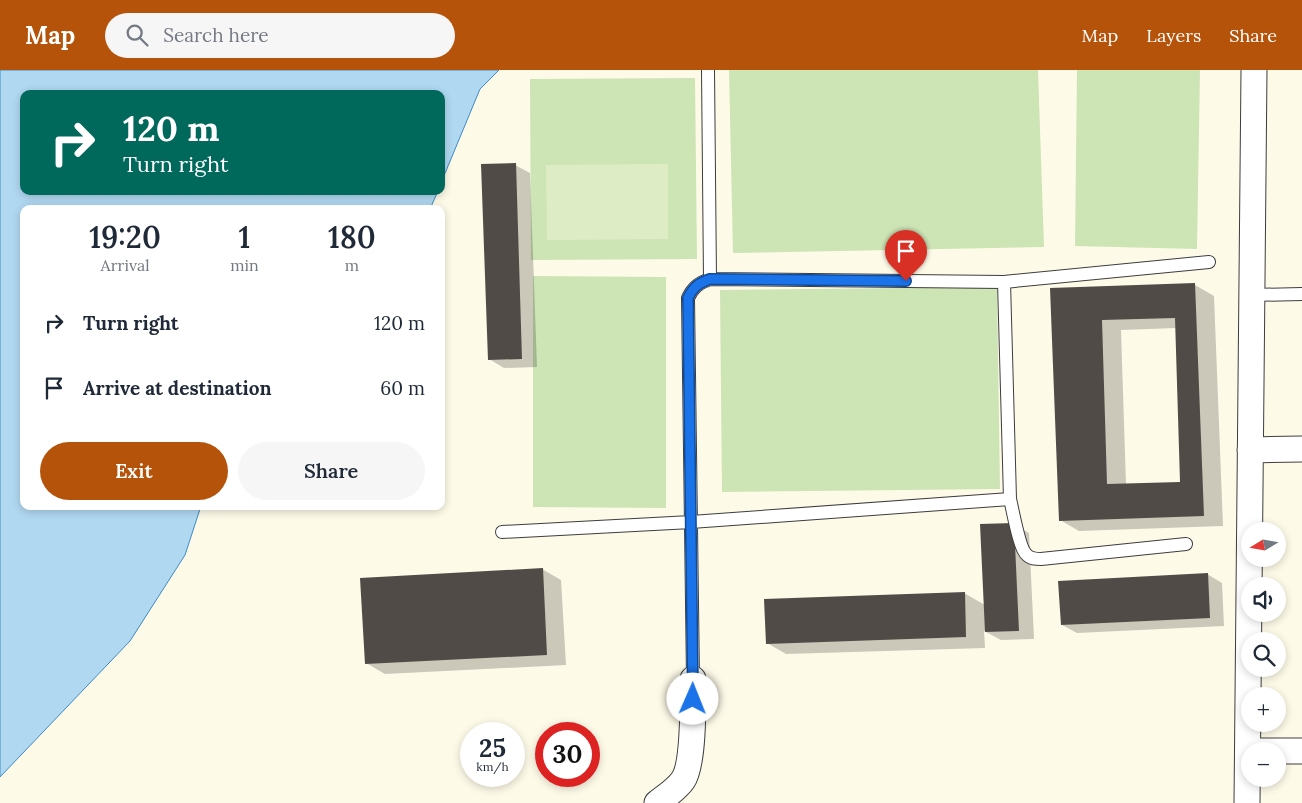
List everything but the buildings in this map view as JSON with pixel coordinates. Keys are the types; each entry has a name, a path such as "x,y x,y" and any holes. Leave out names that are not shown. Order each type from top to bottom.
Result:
{"street":[{"path":"1248,742 1254,70"},
{"path":"1250,450 1302,449"},
{"path":"657,803 674,790 682,791 692,738 693,679"},
{"path":"1286,751 1302,751"},
{"path":"1247,787 1247,803"}],"lane":[{"path":"708,70 710,279"},
{"path":"693,679 688,298 692,290 700,283 710,279 1004,282 1209,262"},
{"path":"1004,282 1010,499 1022,546 1026,554 1032,558 1041,559 1186,544"},
{"path":"1251,295 1302,294"},
{"path":"502,532 691,522 1010,499"}],"green space":[{"path":"729,70 1038,70 1044,247 733,253"},
{"path":"1077,70 1200,70 1197,249 1075,246"},
{"path":"695,78 697,259 531,260 530,79"},
{"path":"668,164 668,239 547,240 546,165"},
{"path":"533,276 666,277 666,508 533,507"},
{"path":"997,287 1000,489 722,492 720,290"}],"water":[{"path":"0,70 499,70 480,89 445,173 445,90 20,90 20,195 436,195 432,205 20,205 20,510 200,510 185,555 130,641 0,777"}],"route":[{"path":"693,699 688,298 692,290 700,283 710,279 906,281"}]}
